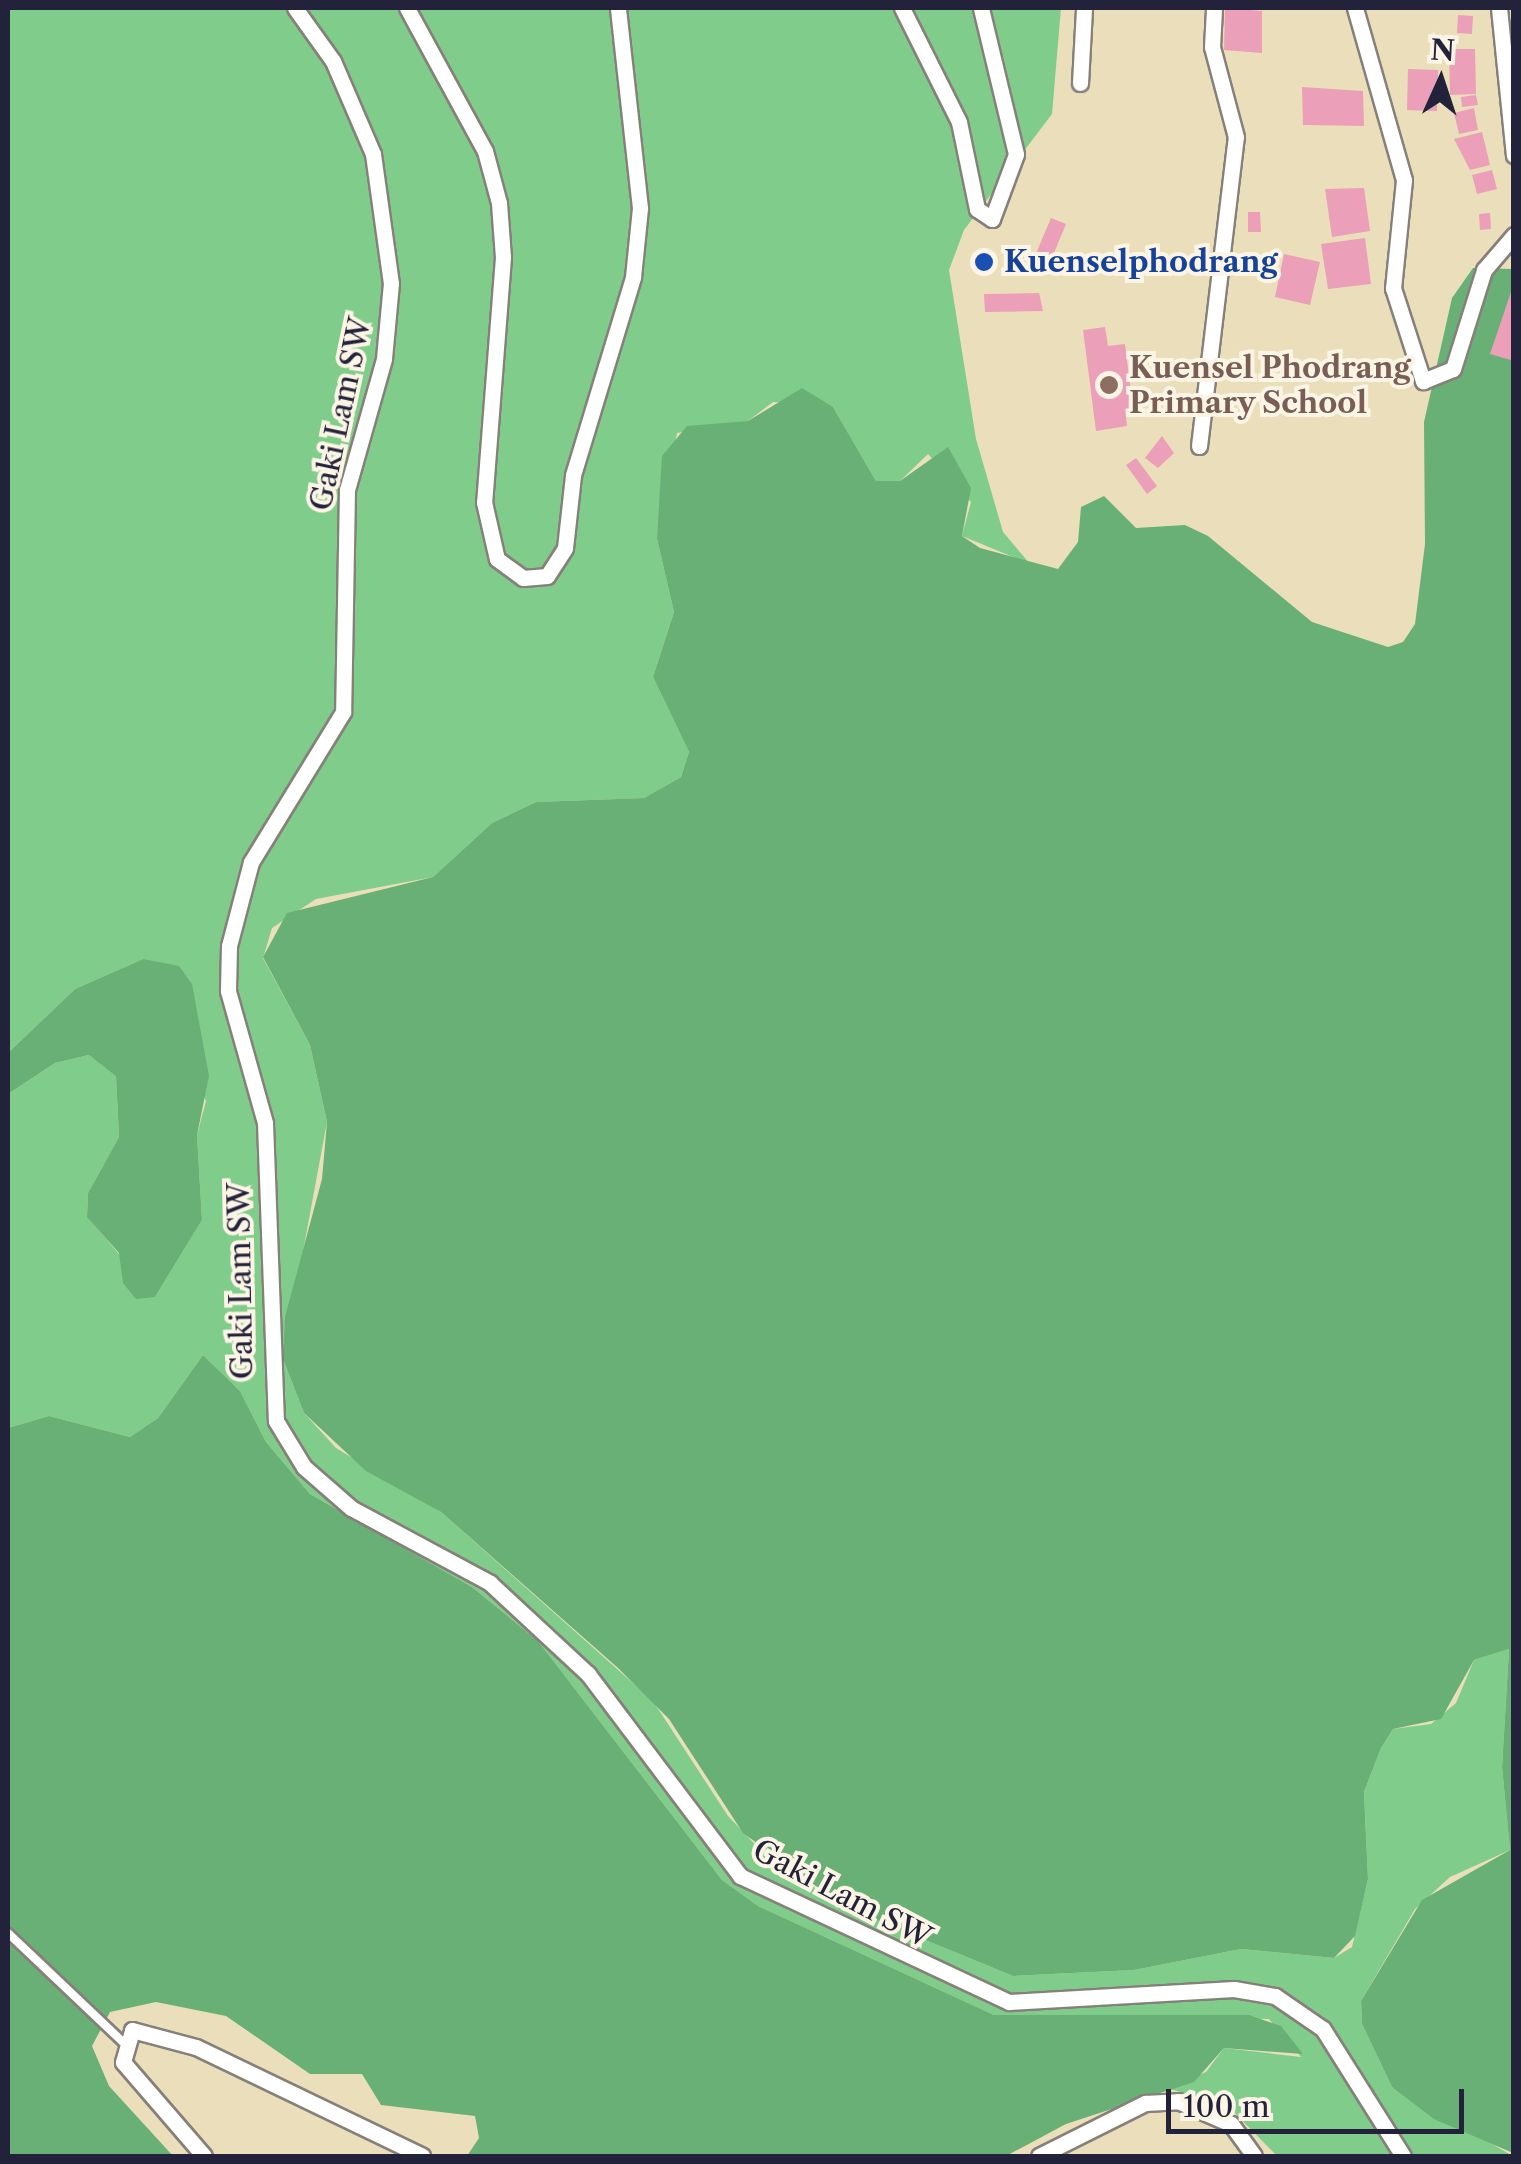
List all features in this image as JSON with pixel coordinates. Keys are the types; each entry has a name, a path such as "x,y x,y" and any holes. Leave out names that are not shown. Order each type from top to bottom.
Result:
{"street":[{"name":"Gaki Lam SW","path":"295,8 333,62 373,154 390,302 348,490 343,712 250,862 229,946 228,991 264,1123 276,1421 304,1467 351,1508 490,1583 588,1674 740,1876 917,1966 1009,2002 1234,1989 1275,1996 1323,2029 1403,2156"},
{"path":"407,8 485,152 499,203 504,257 484,502 497,559 523,578 547,576 565,548 572,475 633,277 640,208 618,8"},
{"path":"902,8 959,122 976,208 992,219 1016,154 982,8"},
{"path":"1080,83 1084,8"},
{"path":"1199,446 1236,137 1212,47 1214,8"},
{"path":"1355,8 1404,180 1393,288 1422,381 1454,369 1484,270 1514,236"},
{"path":"1499,8 1514,155"},
{"path":"204,2156 146,2098 123,2062 124,2042 132,2030 168,2035 422,2156"},
{"path":"1039,2156 1145,2102 1178,2101 1231,2124 1254,2156"}],"lane":[{"path":"8,1933 124,2042"}],"green space":[{"path":"8,8 1061,8 1052,114 964,230 949,270 976,439 1003,532 1030,564 962,536 971,502 928,454 900,481 876,481 833,407 773,402 748,421 677,433 657,539 674,612 653,677 689,752 681,777 644,798 536,802 492,823 433,877 316,899 272,928 263,958 310,1045 327,1122 283,1359 304,1413 336,1448 441,1512 653,1701 728,1816 767,1857 845,1907 1013,1976 1134,1970 1241,1949 1334,1958 1352,1947 1368,1879 1364,1792 1381,1748 1393,1729 1431,1724 1456,1703 1474,1660 1509,1649 1502,1767 1510,1850 1450,1877 1415,1909 1361,2001 1362,2024 1392,2087 1513,2156 1277,2156 1229,2107 1167,2088 1206,2072 1224,2048 1301,2057 1269,2019 994,2015 758,1906 722,1880 538,1641 472,1587 310,1494 266,1442 240,1391 203,1355 158,1418 130,1437 49,1416 8,1428 8,1094 55,1063 89,1055 116,1075 119,1137 88,1193 87,1216 155,1297 202,1220 197,1135 206,1101 143,959 75,989 8,1053"},
{"path":"1473,268 1513,269 1513,2153 1434,2119 1392,2087 1362,2024 1361,2001 1422,1900 1510,1850 1502,1767 1509,1649 1474,1660 1441,1719 1393,1729 1381,1748 1364,1792 1368,1879 1355,1936 1334,1958 1241,1949 1134,1970 1013,1976 845,1907 743,1833 669,1719 618,1668 441,1512 366,1471 304,1413 283,1359 285,1317 322,1179 327,1122 310,1045 263,957 287,913 433,877 492,823 536,802 644,798 681,777 689,752 653,677 674,612 657,539 662,456 687,426 748,421 802,388 833,407 876,481 900,481 948,447 971,488 962,536 980,548 1058,569 1078,542 1081,507 1104,496 1136,528 1185,525 1208,536 1312,622 1388,647 1403,642 1415,624 1425,544 1424,422 1452,298"},
{"path":"143,959 179,966 192,984 209,1076 197,1135 202,1220 155,1297 136,1299 123,1283 119,1253 87,1217 88,1193 119,1137 116,1076 89,1055 55,1063 8,1094 8,1053 75,989"},
{"path":"203,1355 240,1391 266,1442 310,1494 472,1587 538,1641 722,1880 758,1906 994,2015 1249,2015 1281,2026 1303,2054 1224,2048 1194,2082 1066,2124 1006,2156 467,2156 479,2138 475,2116 381,2105 362,2074 310,2074 226,2016 156,2002 110,2012 92,2046 109,2086 173,2156 8,2156 8,1428 49,1416 130,1437 158,1418"}],"building":[{"path":"1225,8 1262,11 1262,53 1224,50"},
{"path":"1458,15 1473,16 1472,34 1457,33"},
{"path":"1449,49 1475,49 1476,94 1450,95"},
{"path":"1408,69 1438,70 1437,111 1407,110"},
{"path":"1302,87 1363,91 1364,126 1303,125"},
{"path":"1476,95 1478,105 1462,107 1461,97"},
{"path":"1474,108 1478,130 1459,134 1454,113"},
{"path":"1482,132 1490,165 1470,170 1454,139"},
{"path":"1492,170 1497,189 1477,194 1472,175"},
{"path":"1364,188 1370,231 1332,237 1325,189"},
{"path":"1248,212 1260,212 1261,232 1248,232"},
{"path":"1490,213 1491,229 1480,230 1479,214"},
{"path":"1051,218 1066,224 1049,265 1032,263"},
{"path":"1365,238 1371,284 1328,289 1321,244"},
{"path":"1284,254 1320,262 1310,305 1275,297"},
{"path":"1514,287 1514,361 1490,354"},
{"path":"1039,293 1043,311 985,312 984,294"},
{"path":"1105,327 1108,346 1125,344 1133,408 1125,409 1127,426 1096,431 1083,330"},
{"path":"1162,436 1174,453 1158,468 1145,458"},
{"path":"1136,458 1157,486 1147,494 1126,465"}],"place":[{"name":"Kuenselphodrang","path":"984,262"},
{"name":"Kuensel Phodrang Primary School","path":"1109,385"}]}
